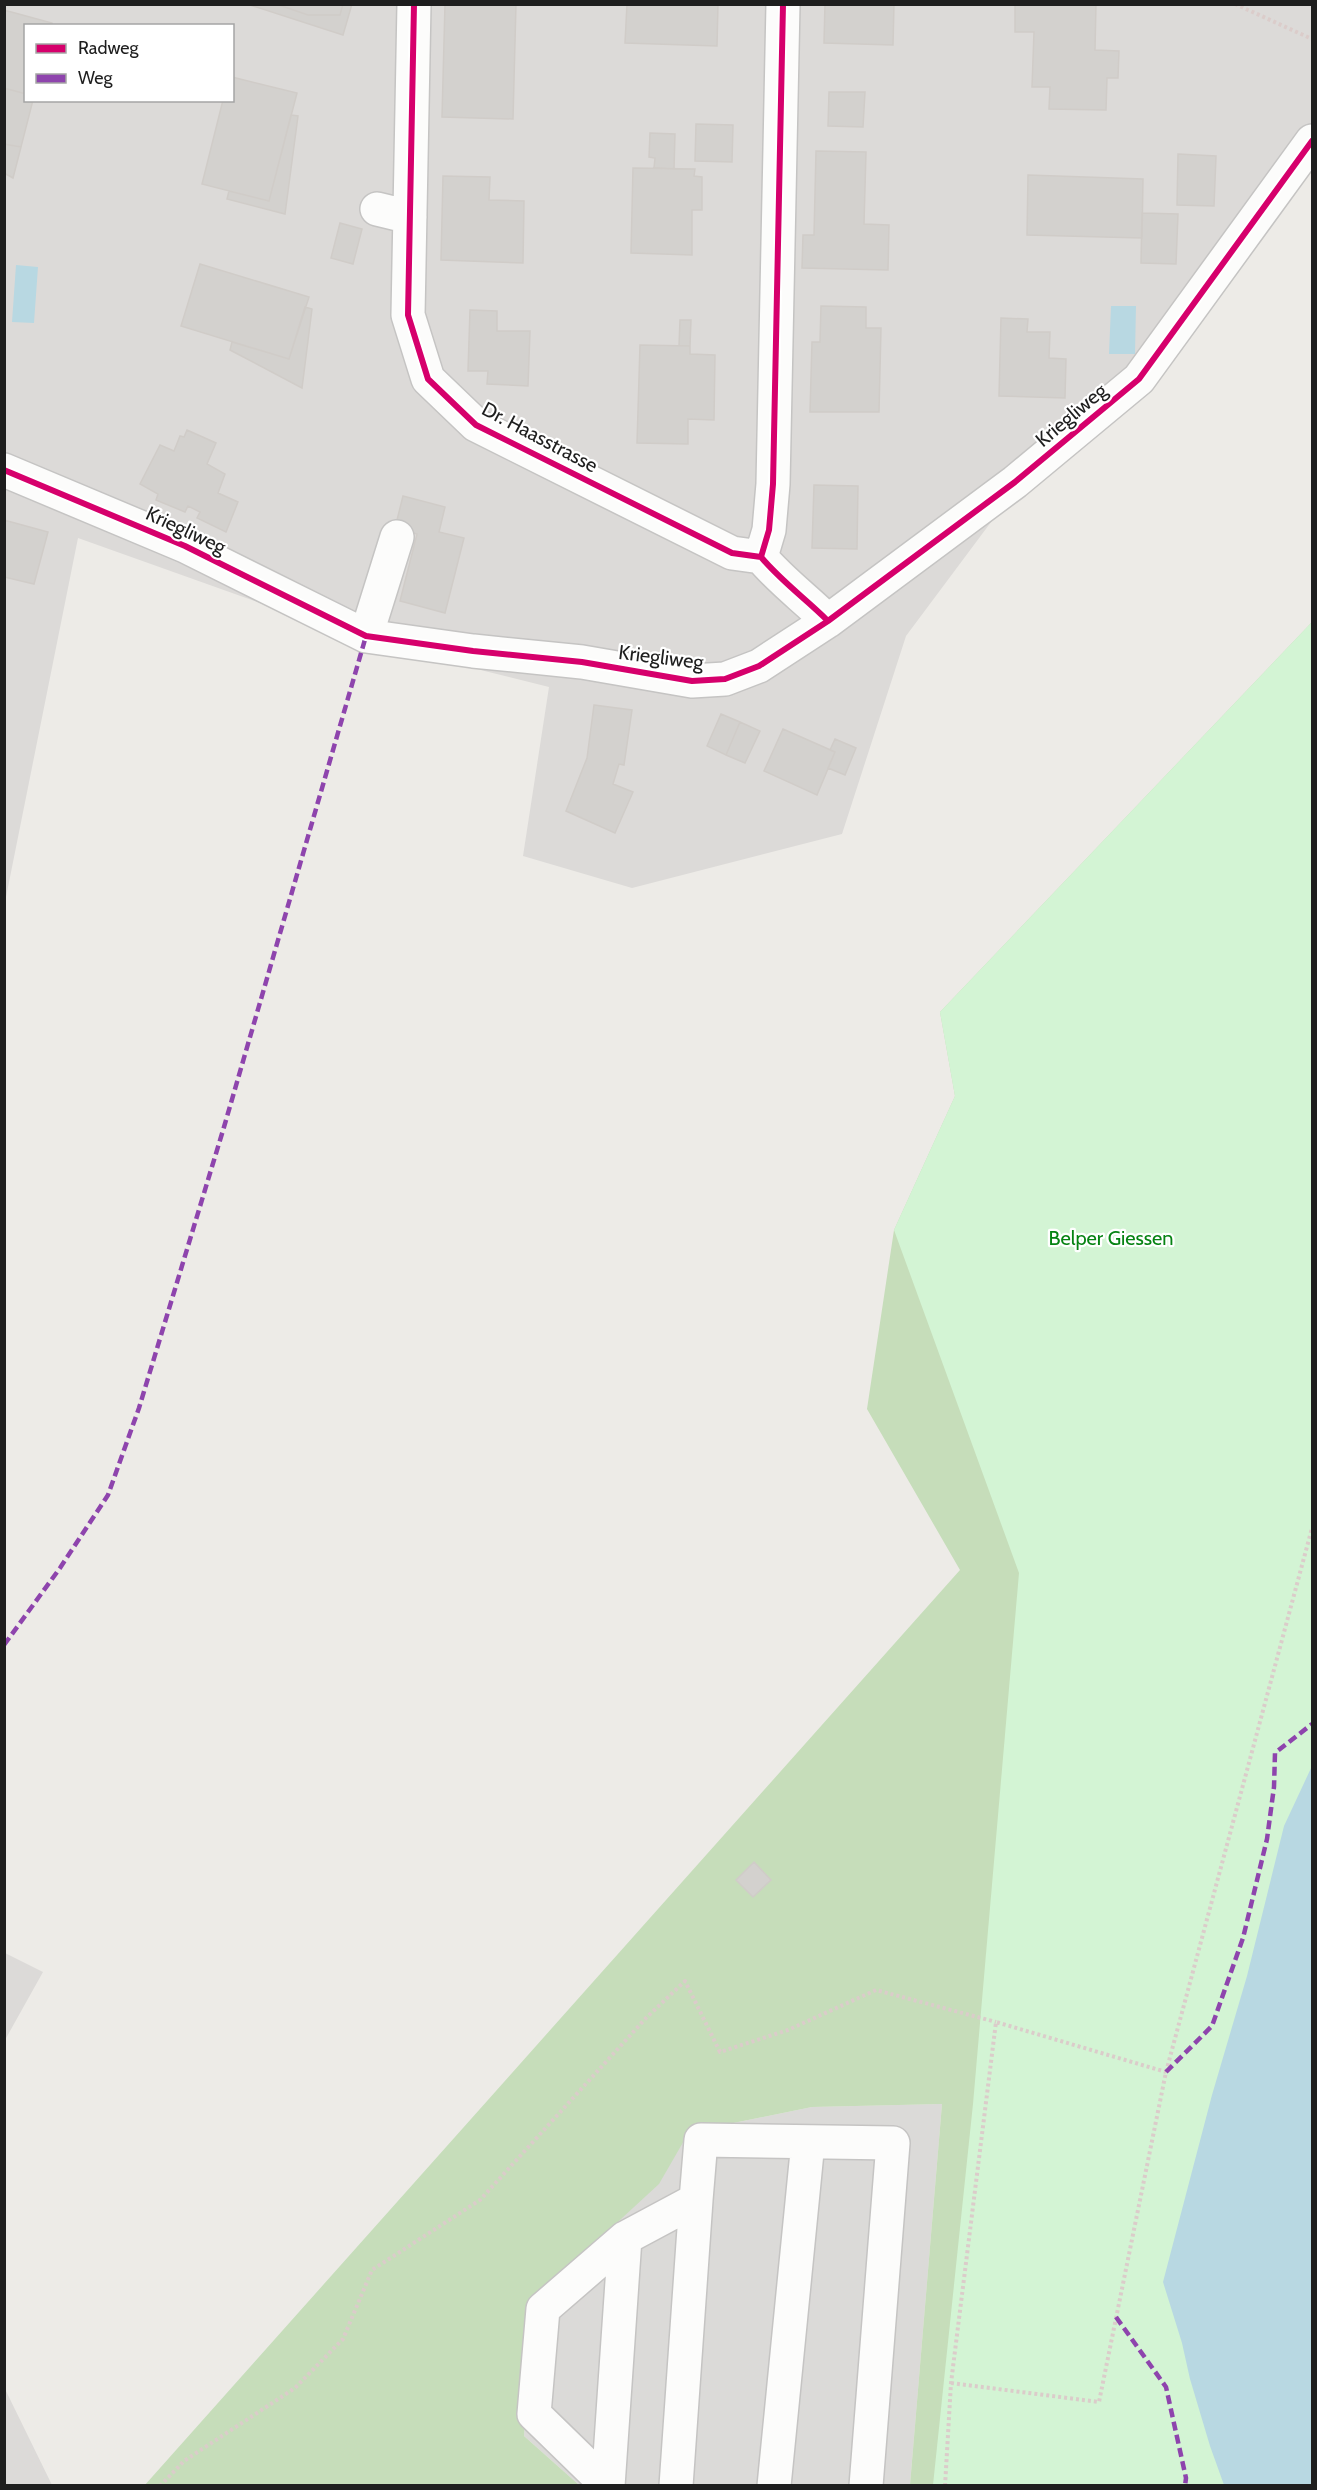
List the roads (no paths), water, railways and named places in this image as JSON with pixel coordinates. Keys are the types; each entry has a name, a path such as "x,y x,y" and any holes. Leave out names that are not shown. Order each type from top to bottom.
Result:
{"street":[{"name":"Dr. Haasstrasse","path":"414,4 408,315 428,379 476,425 732,553 761,557"},
{"path":"783,4 773,484 770,530 761,557 778,577 828,621"},
{"name":"Kriegliweg","path":"4,470 185,546 366,636 473,651 582,662 692,681 724,679 759,666 828,621 1015,482 1140,380 1312,141"},
{"path":"377,209 410,217"},
{"path":"366,636 397,537"},
{"path":"676,2486 700,2140 893,2143 866,2486"},
{"path":"774,2486 808,2142"},
{"path":"608,2486 534,2414 543,2309 625,2238 696,2200"},
{"path":"608,2486 625,2238"}],"water":[{"path":"16,265 38,267 34,323 12,322"},
{"path":"1111,306 1136,306 1135,354 1109,354"},
{"path":"1312,1766 1312,2485 1224,2485 1210,2446 1163,2282 1212,2095 1247,1976 1284,1826"}],"park label":[{"name":"Belper Giessen","path":"1111,1238"}]}
